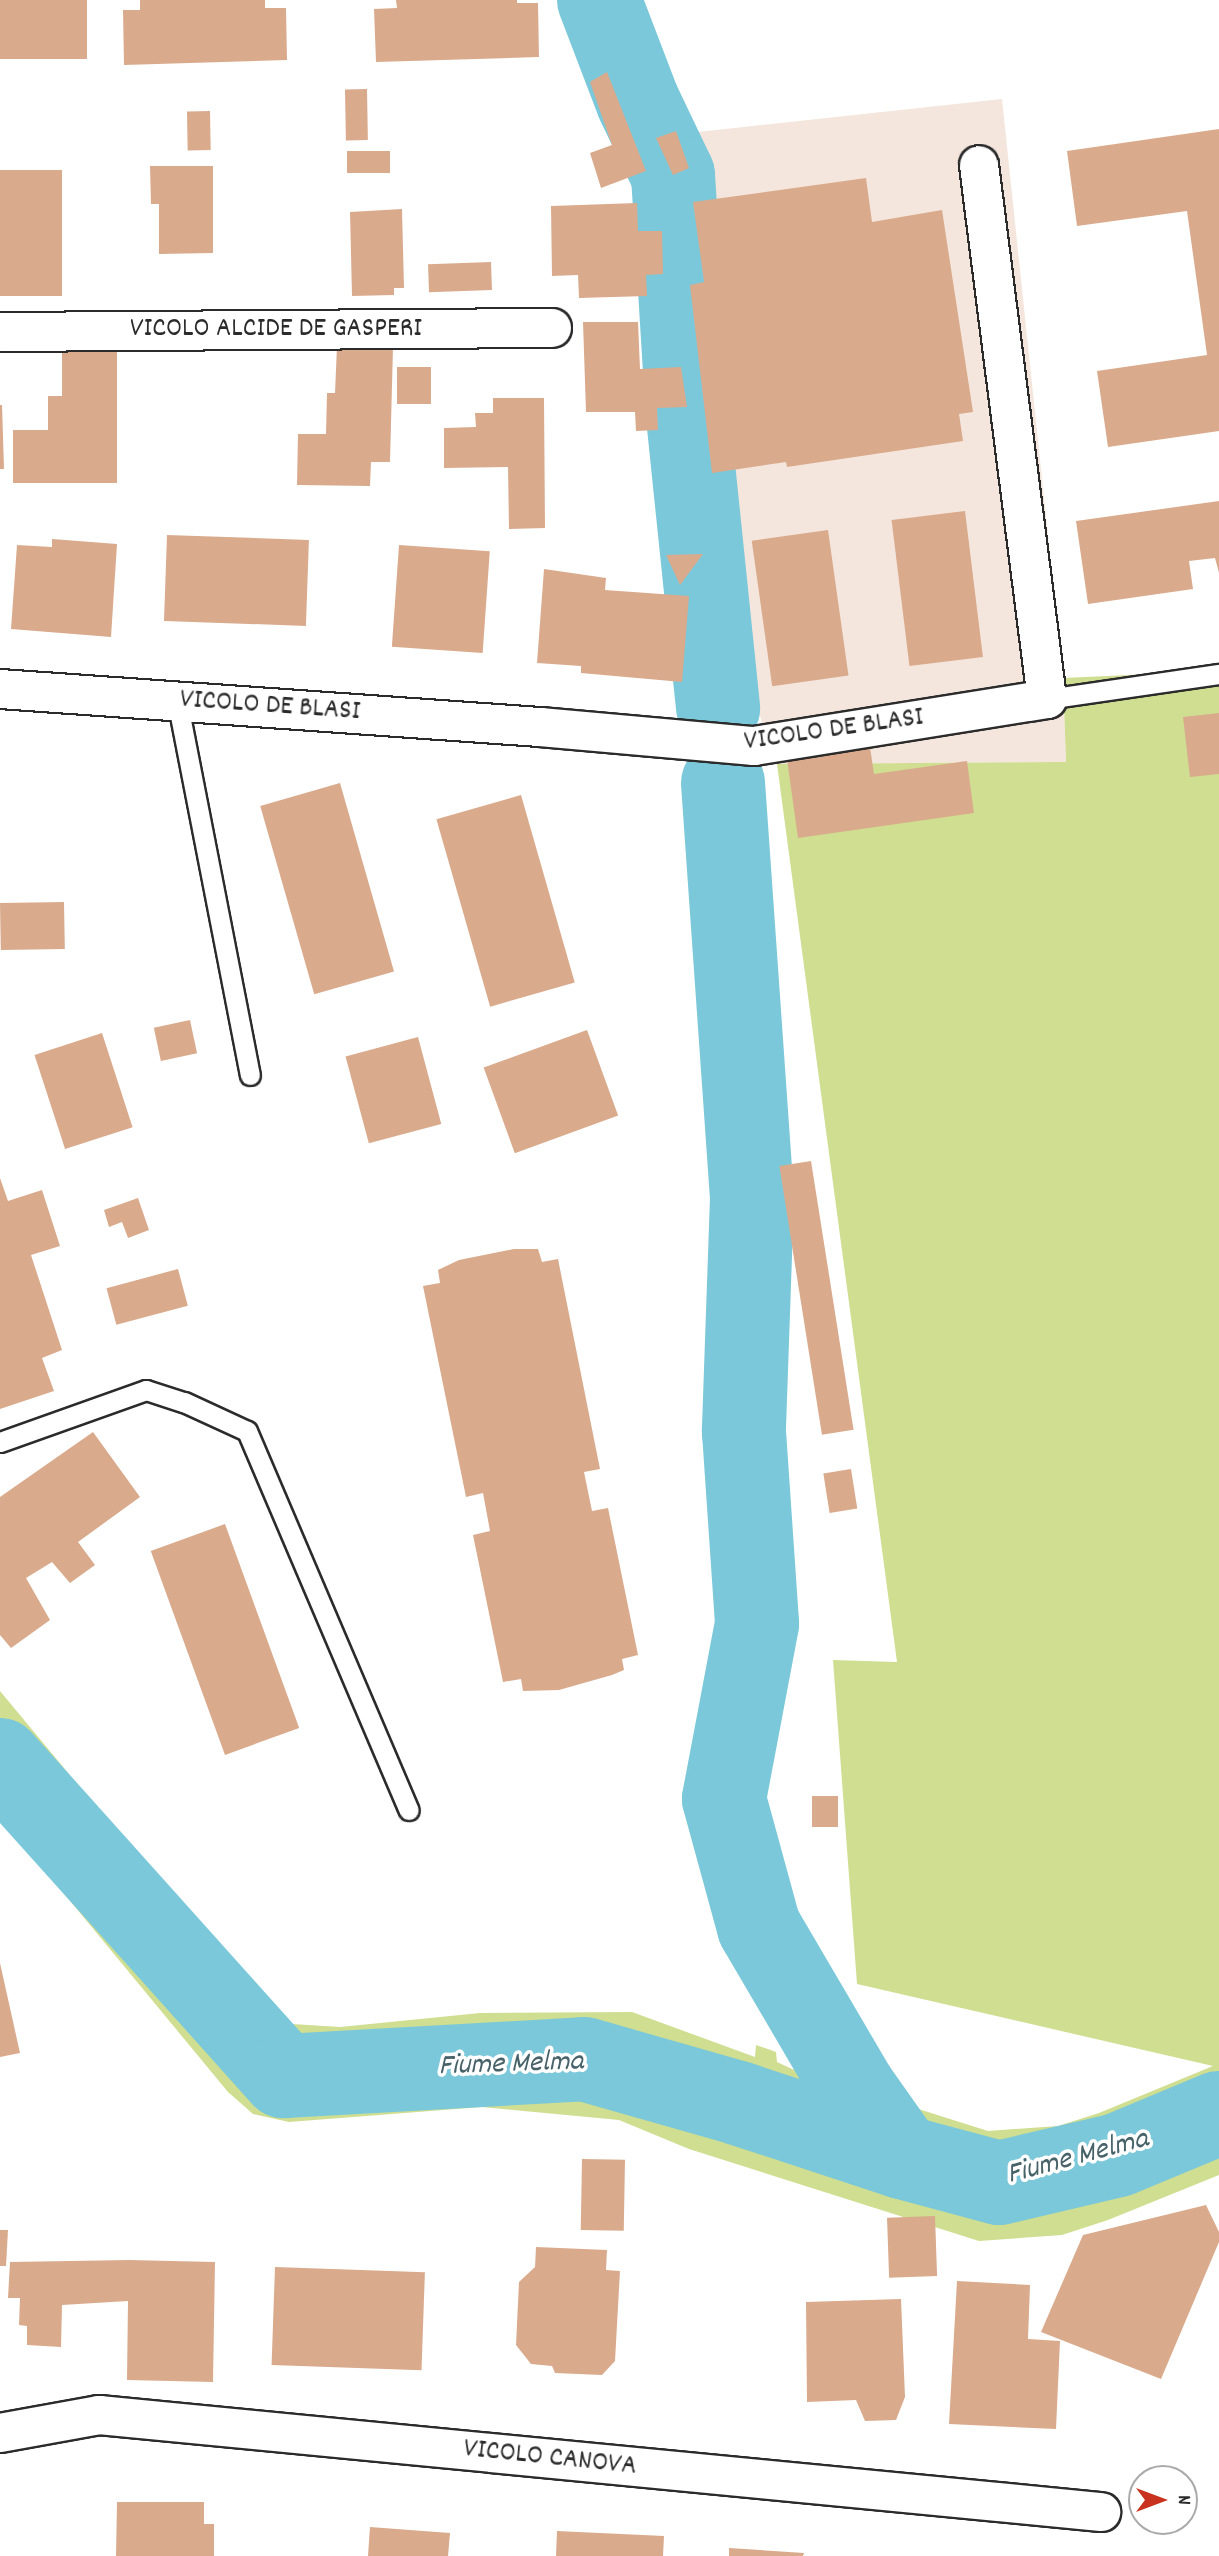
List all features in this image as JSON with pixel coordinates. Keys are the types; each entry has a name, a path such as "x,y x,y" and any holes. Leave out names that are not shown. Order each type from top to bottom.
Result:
{"street":[{"path":"979,165 1047,699"},
{"name":"VICOLO ALCIDE DE GASPERI","path":"0,332 552,328"},
{"name":"VICOLO DE BLASI","path":"0,689 177,700 754,746 1047,699"},
{"name":"VICOLO CANOVA","path":"0,2432 99,2415 1101,2512"}],"lane":[{"path":"1047,699 1219,674"},
{"path":"177,700 250,1075"},
{"path":"0,1442 146,1390 184,1402 247,1432 409,1810"}],"shaded area":[{"path":"1002,99 1063,678 1066,762 777,764 764,730 704,517 670,135"}],"green space":[{"path":"1219,671 1219,2175 1108,2220 1062,2235 979,2241 689,2149 619,2120 482,2107 289,2122 253,2114 228,2092 0,1816 0,1691 152,1874 247,2000 276,2023 340,2027 480,2013 632,2012 755,2057 756,2045 776,2052 777,2062 792,2069 988,2131 1058,2126 1099,2113 1213,2066 857,1984 833,1660 897,1662 777,764 1066,762 1063,678"}],"building":[{"path":"0,0 87,0 87,59 0,59"},
{"path":"140,0 265,0 265,8 286,8 287,60 124,65 123,10 140,10"},
{"path":"396,0 517,0 517,3 538,3 539,57 376,62 374,9 397,8"},
{"path":"607,72 646,171 601,188 590,153 612,145 590,82"},
{"path":"345,89 367,89 368,140 346,140"},
{"path":"187,111 210,111 211,150 188,150"},
{"path":"1219,129 1219,431 1108,447 1097,371 1207,355 1187,211 1077,226 1067,151"},
{"path":"676,131 689,168 673,175 656,138"},
{"path":"347,151 390,151 390,173 347,173"},
{"path":"150,166 213,166 213,253 159,254 159,204 151,204"},
{"path":"0,170 62,170 62,296 0,296"},
{"path":"866,178 872,222 942,210 973,412 959,414 963,441 787,467 786,462 712,473 690,285 704,282 693,202"},
{"path":"637,203 638,231 662,231 663,274 646,275 647,296 579,298 578,275 552,276 551,206"},
{"path":"402,209 404,288 394,288 394,295 352,296 350,212"},
{"path":"491,262 492,290 429,292 428,264"},
{"path":"583,322 638,322 640,369 681,367 687,407 657,408 658,430 636,431 635,412 586,412"},
{"path":"337,346 393,347 390,462 371,462 370,486 297,485 298,434 326,434 327,393 335,393"},
{"path":"62,350 117,350 117,483 13,483 13,430 48,430 48,396 62,396"},
{"path":"397,367 431,367 431,404 397,404"},
{"path":"493,398 544,398 545,528 509,529 508,467 444,468 444,428 476,427 475,413 493,413"},
{"path":"2,405 4,469 0,469"},
{"path":"1219,501 1219,573 1215,558 1189,561 1193,589 1088,604 1076,521"},
{"path":"965,511 983,657 909,666 892,520"},
{"path":"828,530 848,676 772,686 752,541"},
{"path":"167,535 309,540 306,626 164,621"},
{"path":"52,539 117,544 111,637 11,629 17,545 52,547"},
{"path":"399,545 490,551 483,653 392,647"},
{"path":"703,554 680,585 666,555"},
{"path":"544,569 606,578 605,590 689,596 682,682 581,673 581,666 537,663"},
{"path":"1219,713 1219,774 1190,777 1183,717"},
{"path":"870,747 874,774 967,761 974,813 798,838 787,759"},
{"path":"340,783 394,971 314,994 260,806"},
{"path":"521,795 575,982 490,1007 436,819"},
{"path":"64,902 65,949 1,950 0,903"},
{"path":"190,1020 197,1053 161,1061 154,1028"},
{"path":"587,1030 618,1116 515,1153 484,1068"},
{"path":"102,1033 133,1127 65,1149 34,1055"},
{"path":"418,1037 441,1124 369,1143 346,1056"},
{"path":"811,1161 854,1430 822,1435 779,1166"},
{"path":"0,1178 8,1201 42,1190 60,1246 31,1255 62,1350 42,1358 54,1391 0,1409"},
{"path":"138,1198 149,1230 128,1238 122,1222 109,1227 104,1210"},
{"path":"514,1249 538,1249 542,1262 558,1259 600,1469 584,1472 592,1511 608,1508 638,1655 622,1659 624,1670 559,1690 523,1691 521,1679 503,1682 473,1535 490,1531 483,1493 466,1497 423,1286 440,1283 438,1270 459,1260"},
{"path":"178,1269 188,1306 116,1325 107,1288"},
{"path":"93,1432 140,1497 78,1542 95,1565 70,1583 52,1562 26,1578 50,1620 11,1648 0,1635 0,1497"},
{"path":"851,1469 857,1509 830,1513 823,1473"},
{"path":"225,1524 299,1728 225,1755 151,1551"},
{"path":"812,1796 838,1796 838,1827 812,1827"},
{"path":"0,1963 20,2053 0,2057"},
{"path":"582,2159 625,2160 624,2231 581,2230"},
{"path":"1206,2205 1219,2232 1219,2242 1161,2379 1041,2332 1083,2235"},
{"path":"935,2216 937,2276 889,2278 887,2218"},
{"path":"0,2230 8,2230 6,2266 0,2266"},
{"path":"536,2247 607,2250 606,2270 620,2271 615,2361 602,2375 555,2373 552,2366 531,2364 516,2345 519,2282 535,2267"},
{"path":"10,2262 215,2262 213,2382 127,2380 128,2301 62,2305 61,2347 27,2345 27,2326 19,2325 20,2298 8,2298"},
{"path":"275,2267 425,2272 421,2370 272,2365"},
{"path":"957,2281 1030,2285 1028,2339 1060,2341 1056,2429 949,2424"},
{"path":"901,2299 905,2397 896,2420 865,2421 856,2400 807,2402 806,2302"},
{"path":"117,2502 204,2502 204,2524 214,2524 214,2556 116,2556"},
{"path":"370,2527 450,2533 448,2556 368,2556"},
{"path":"557,2531 664,2536 663,2556 556,2556"},
{"path":"729,2548 804,2553 803,2556 729,2556"}],"waterway":[{"path":"599,0 638,102 673,175 687,407 718,708"},
{"path":"723,783 752,1198 744,1432 757,1624 724,1799 759,1927 854,2089 902,2157"},
{"name":"Fiume Melma","path":"0,1760 284,2076 584,2059 738,2103 902,2157 999,2183 1118,2155 1219,2113"}]}
